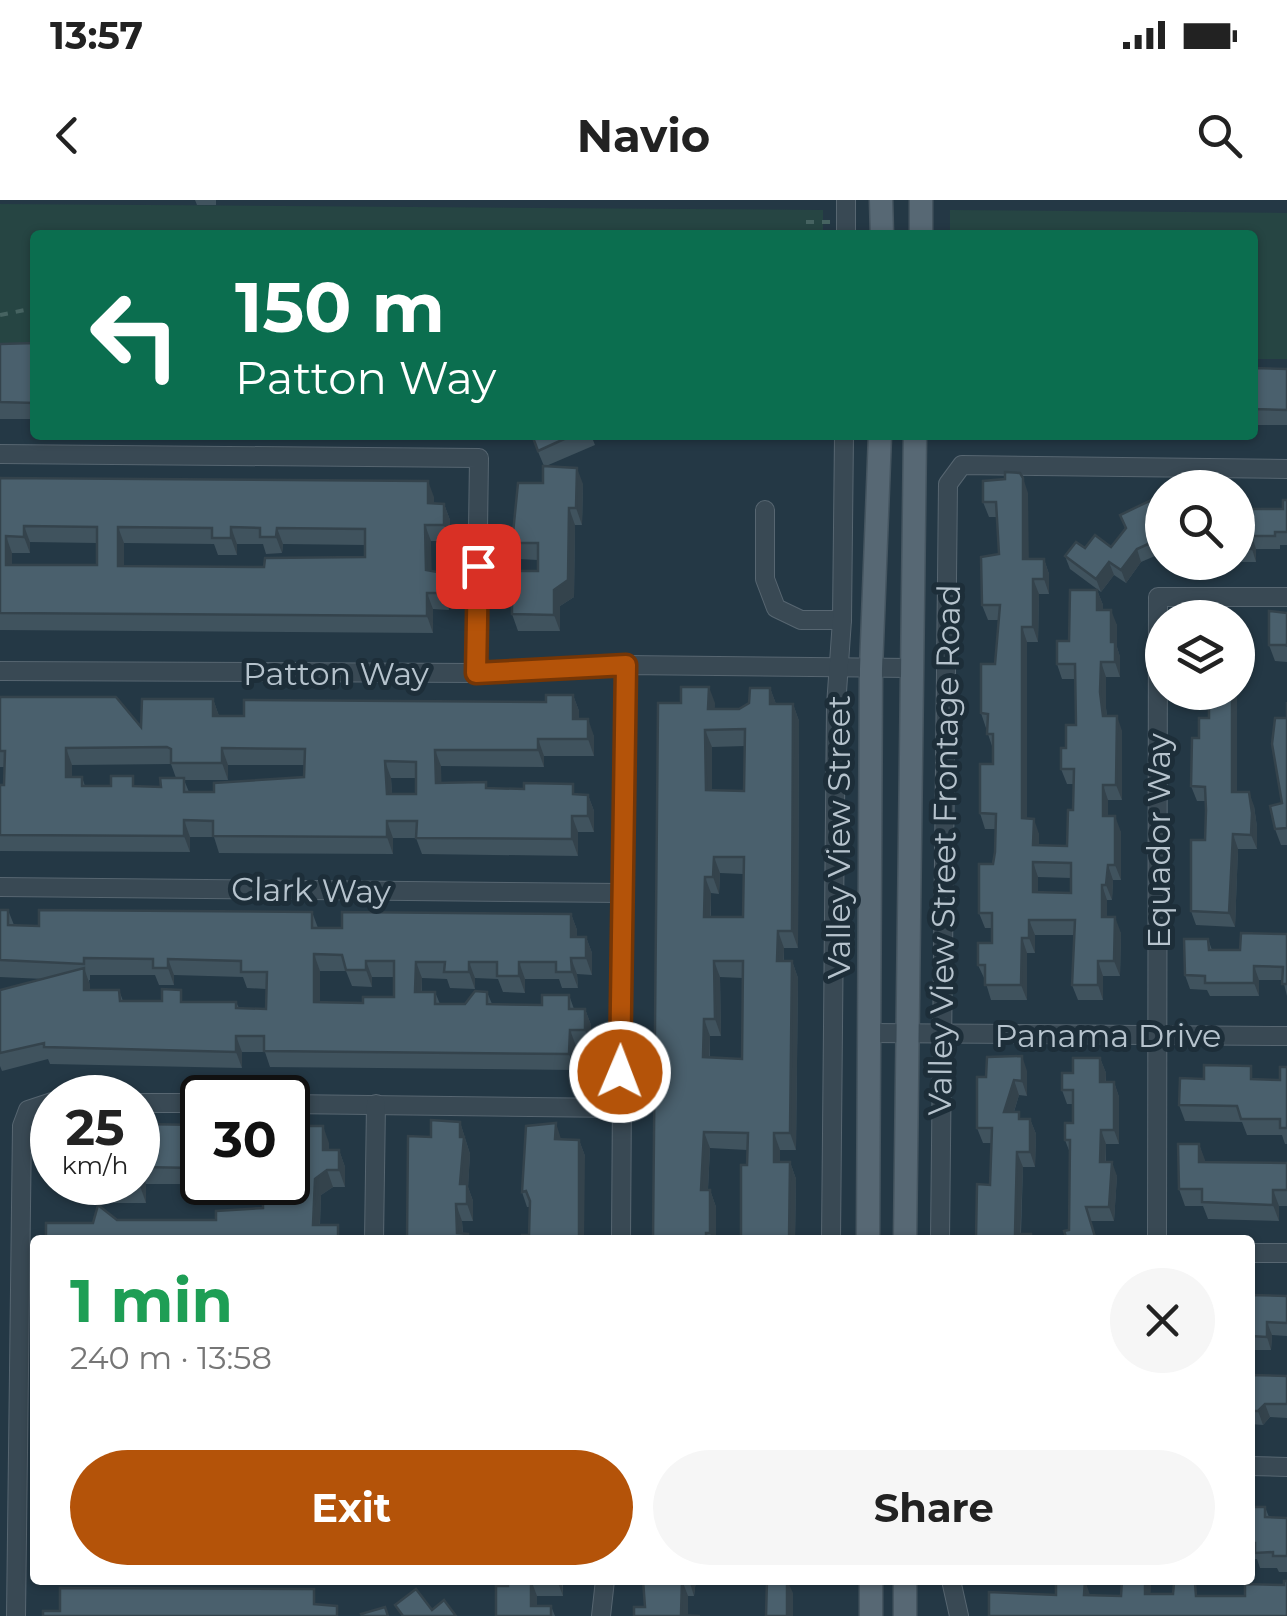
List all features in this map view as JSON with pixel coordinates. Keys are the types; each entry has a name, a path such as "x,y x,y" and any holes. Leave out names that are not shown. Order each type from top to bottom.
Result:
{"main road":[{"path":"882,200 882,230"},
{"path":"921,200 921,230"},
{"name":"Valley View Street","path":"868,1235 872,669 880,440"},
{"path":"904,1235 916,440"},
{"path":"871,1585 871,1616"},
{"path":"905,1585 905,1616"}],"street":[{"path":"846,200 846,229"},
{"path":"831,1235 844,440"},
{"path":"0,454 479,458 476,673"},
{"name":"Valley View Street Frontage Road","path":"940,1235 948,484 962,465 1287,469"},
{"path":"764,510 765,579 776,608 801,620 842,620"},
{"name":"Equador Way","path":"1159,1035 1158,597 1287,597"},
{"path":"621,1235 626,665"},
{"name":"Patton Way","path":"0,671 476,673 626,665 911,668"},
{"name":"Clark Way","path":"0,886 622,893"},
{"name":"Panama Drive","path":"868,1033 1287,1036"},
{"path":"1157,1235 1159,1035"},
{"path":"310,1104 620,1108"},
{"path":"374,1235 376,1104"},
{"path":"16,1616 26,1560 27,1321 22,1126 30,1109"},
{"path":"1255,1253 1287,1253"},
{"path":"1255,1466 1287,1467"},
{"path":"600,1616 604,1585"},
{"path":"952,1585 959,1616"}],"path":[{"path":"806,222 846,229"},
{"path":"0,315 30,309"}],"green space":[{"path":"0,204 823,210 823,230 30,230 30,351 0,351"},
{"path":"950,210 1287,213 1287,359 1258,359 1258,230 950,230"}],"building":[{"path":"30,343 30,403 0,402 0,344"},
{"path":"1258,368 1287,369 1287,410 1258,409"},
{"path":"534,440 562,440 538,451"},
{"path":"543,466 577,468 576,508 569,508 568,580 554,590 554,615 512,614 512,571 538,571 538,543 512,543 518,483 543,483"},
{"path":"1005,472 1020,473 1023,478 1023,559 1044,559 1044,579 1033,579 1033,627 1022,627 1022,818 1034,819 1033,845 1067,846 1068,810 1073,810 1074,769 1061,769 1061,748 1066,748 1066,725 1076,725 1075,664 1057,664 1057,641 1069,641 1070,590 1097,590 1097,610 1111,610 1115,662 1101,662 1100,692 1103,716 1117,716 1116,785 1103,785 1103,816 1115,816 1115,865 1108,865 1106,885 1102,885 1102,917 1115,917 1114,961 1098,961 1098,985 1072,985 1075,920 1029,920 1029,938 1022,938 1021,985 985,985 985,965 978,965 978,943 992,943 992,913 979,913 979,864 993,864 996,814 980,813 980,764 993,764 993,734 987,734 988,714 981,713 981,664 995,664 1000,605 982,605 981,557 999,554 996,502 983,502 983,481 1005,479","holes":["1033,862 1071,863 1071,893 1033,892"]},
{"path":"0,478 428,481 428,503 444,504 444,525 425,525 426,570 443,573 443,593 427,593 427,616 0,613","holes":["24,526 97,527 97,565 6,565 6,536 24,537","118,527 212,528 212,538 231,538 231,527 260,528 260,537 276,537 277,528 365,529 365,557 265,558 264,567 118,566"]},
{"path":"1283,500 1287,500 1287,532 1255,536 1255,509 1283,509"},
{"path":"1145,503 1145,545 1137,549 1121,570 1109,562 1096,579 1065,556 1076,542 1085,548 1095,535 1111,547 1126,528 1120,515"},
{"path":"1269,611 1287,613 1287,645 1269,645"},
{"path":"681,687 709,687 708,709 739,709 749,703 750,688 770,688 770,704 793,704 792,931 778,931 777,961 792,961 790,1133 774,1133 774,1162 790,1162 789,1235 741,1235 741,1165 747,1165 748,1133 704,1132 701,1190 710,1190 710,1233 653,1235 658,703 681,703","holes":["745,729 744,791 706,790 705,730","714,857 744,857 743,917 704,917 705,877 713,877","714,961 743,961 742,1059 703,1057 704,1019 715,1019"]},
{"path":"546,695 573,695 573,719 588,719 588,739 538,739 538,750 435,750 436,783 486,782 486,788 524,789 524,783 573,784 573,794 588,795 588,816 572,816 572,839 416,838 417,821 387,821 387,837 213,836 213,821 184,820 184,836 0,835 5,751 0,751 0,697 116,697 141,727 142,699 213,699 213,716 244,716 244,700 546,702","holes":["66,748 171,749 171,763 222,763 222,748 305,749 304,777 214,783 214,792 184,792 184,778 160,778 161,787 133,786 133,776 111,776 111,786 82,786 82,777 66,777","385,761 416,762 416,794 387,794"]},
{"path":"1209,710 1232,710 1232,792 1249,792 1252,813 1251,835 1233,834 1229,913 1191,911 1191,840 1205,840 1206,810 1205,787 1191,786 1192,738 1199,738 1199,718 1209,718"},
{"path":"1275,718 1287,718 1287,828 1275,829 1270,806 1282,803 1272,744"},
{"path":"0,910 8,910 8,925 39,926 39,910 312,912 312,928 342,928 342,912 571,914 571,937 586,937 586,958 571,958 572,972 556,972 556,962 519,962 519,976 497,976 497,962 469,962 469,972 444,972 445,962 416,962 415,992 435,992 435,1004 465,1004 475,991 487,992 487,1004 542,1005 542,995 569,995 569,1009 585,1009 585,1030 570,1030 569,1054 264,1051 264,1036 236,1036 236,1052 44,1047 44,1043 0,1053 0,990 84,968 84,990 119,990 120,1001 162,1001 162,989 181,990 181,1002 236,1002 236,1008 266,1009 267,972 241,972 241,961 168,959 168,968 153,968 153,959 84,958 84,964 0,960","holes":["314,954 342,955 346,970 366,970 366,961 394,961 394,997 363,997 363,1003 314,1002"]},
{"path":"1241,933 1287,934 1287,984 1282,984 1283,967 1254,966 1254,983 1205,983 1205,976 1185,975 1184,939 1208,939 1209,950 1240,950"},
{"path":"1022,1056 1022,1081 1014,1080 1004,1112 1019,1112 1019,1119 1030,1119 1030,1152 1017,1152 1015,1234 1031,1235 976,1235 977,1184 990,1185 992,1128 977,1128 977,1077 986,1077 987,1057"},
{"path":"1073,1058 1100,1058 1100,1082 1114,1082 1114,1130 1101,1130 1100,1162 1112,1162 1109,1207 1086,1207 1094,1235 1065,1235 1064,1231 1069,1230 1070,1140 1065,1140 1065,1123 1073,1123 1073,1090 1062,1090 1062,1073 1073,1073"},
{"path":"1204,1065 1251,1066 1251,1079 1280,1080 1280,1067 1287,1067 1287,1128 1280,1128 1280,1119 1241,1119 1237,1106 1179,1105 1180,1078 1204,1079"},
{"path":"431,1120 460,1122 460,1137 464,1137 460,1184 467,1184 467,1204 456,1204 457,1233 468,1235 407,1235 408,1136 431,1137"},
{"path":"556,1123 555,1139 579,1140 579,1235 529,1235 530,1201 526,1191 522,1192 526,1126"},
{"path":"160,1124 180,1125 180,1168 160,1167"},
{"path":"310,1126 323,1126 323,1150 339,1150 339,1170 327,1170 315,1179 313,1225 338,1225 338,1235 46,1235 46,1223 93,1223 98,1205 117,1220 216,1220 216,1211 310,1205"},
{"path":"1178,1144 1199,1144 1199,1162 1287,1163 1287,1190 1273,1190 1273,1205 1202,1202 1202,1189 1179,1189"},
{"path":"1255,1295 1287,1296 1287,1323 1267,1322 1267,1337 1255,1336"},
{"path":"1255,1375 1287,1376 1287,1404 1265,1404 1258,1411"},
{"path":"1255,1507 1265,1507 1265,1517 1287,1518 1287,1556 1255,1553"},
{"path":"1287,1581 1287,1616 989,1616 989,1592 1056,1595 1056,1585 1085,1585 1084,1595 1121,1596 1122,1585 1145,1585 1145,1594 1173,1594 1174,1585 1195,1585 1196,1596 1245,1596 1245,1585 1284,1585"},
{"path":"531,1585 531,1606 551,1606 551,1616 496,1616 496,1586"},
{"path":"643,1585 682,1585 681,1615 700,1616 634,1616 634,1607 645,1607"},
{"path":"767,1585 787,1585 787,1616 766,1616"},
{"path":"60,1588 314,1589 314,1604 337,1606 337,1616 43,1616 43,1611 60,1611"},
{"path":"416,1589 432,1610 444,1600 456,1616 403,1616 395,1605"},
{"path":"385,1607 388,1616 361,1614"}],"route":[{"path":"478,566 476,673 626,665 620,1072"}]}
